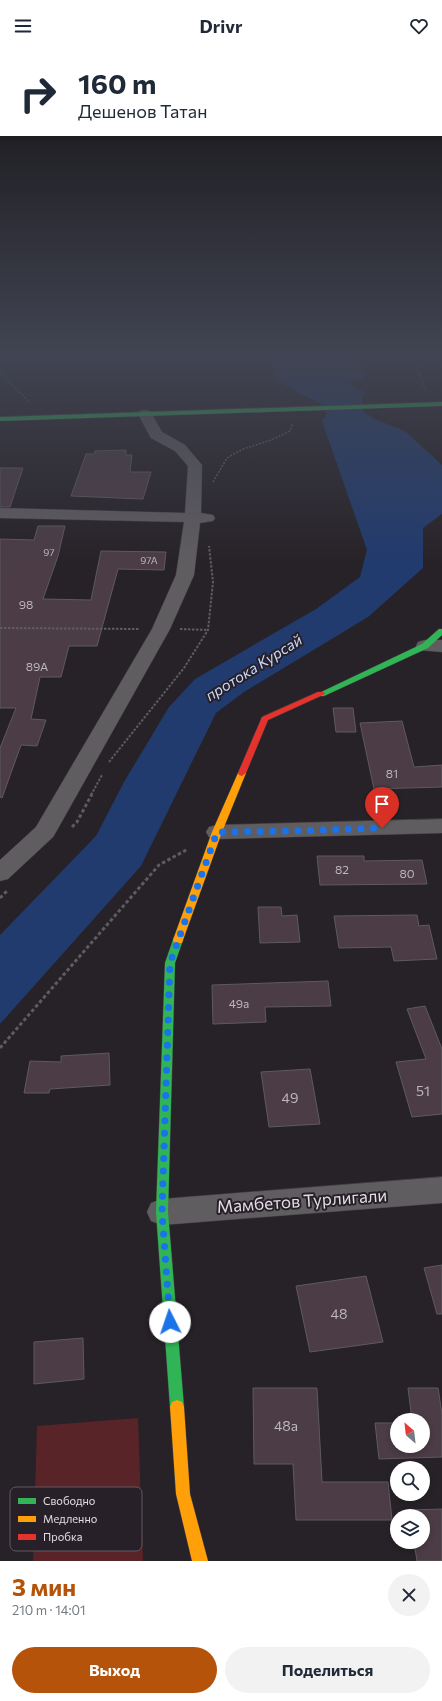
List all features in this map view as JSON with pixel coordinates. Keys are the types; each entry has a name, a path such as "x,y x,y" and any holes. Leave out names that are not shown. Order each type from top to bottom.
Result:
{"main road":[{"path":"200,1561 183,1494 162,1212 170,963 217,832 266,719 434,646 442,631"}],"street":[{"path":"0,873 45,832 161,629 185,575 200,518 195,465 180,448 156,435 150,424"},
{"path":"0,513 200,518"},
{"path":"217,832 442,826"},
{"name":"Мамбетов Турлигали","path":"162,1212 442,1190"}],"path":[{"path":"0,628 208,630"},
{"path":"0,1048 159,864 217,832"}],"shaded area":[{"path":"138,1418 140,1487 35,1487 37,1426"},
{"path":"142,1532 143,1561 33,1561 33,1551 142,1551"}],"water":[{"name":"протока Курсай","path":"323,424 388,424 405,431 442,465 442,514 423,528 423,568 368,617 244,692 216,713 141,866 0,1024 0,935 96,836 124,782 169,707 195,679 316,609 360,577 367,550"}],"building":[{"path":"126,450 126,455 132,455 130,472 151,472 143,499 71,496 86,454 94,454 95,451"},
{"path":"0,468 23,468 10,507 0,507"},
{"path":"38,526 65,526 58,556 43,599 91,600 101,551 166,552 164,570 118,569 97,646 69,646 61,677 40,677 31,719 46,720 37,746 21,745 2,798 0,797 0,748 16,708 0,708 0,539 34,540"},
{"path":"333,708 353,708 356,732 336,732"},
{"path":"402,721 414,767 442,765 442,787 374,789 360,723"},
{"path":"317,856 364,856 364,861 422,860 427,884 320,885"},
{"path":"258,907 281,907 282,916 297,915 300,942 260,943"},
{"path":"417,915 419,926 429,925 437,959 394,961 391,947 339,948 334,916"},
{"path":"328,981 331,1006 265,1007 266,1022 213,1024 212,985"},
{"path":"425,1006 442,1049 442,1114 412,1117 396,1062 426,1059 407,1009"},
{"path":"109,1053 110,1085 50,1089 49,1093 24,1093 30,1061 61,1062 61,1056"},
{"path":"310,1069 320,1124 269,1127 261,1072"},
{"path":"442,1265 442,1314 437,1314 424,1268"},
{"path":"366,1276 383,1342 310,1352 296,1286"},
{"path":"83,1338 84,1379 34,1384 34,1342"},
{"path":"253,1388 317,1388 322,1482 388,1482 391,1509 390,1520 296,1520 293,1464 254,1464"},
{"path":"408,1388 438,1388 442,1414 442,1457 379,1459 375,1423 390,1423 390,1453 430,1453 430,1413 411,1413"},
{"path":"430,1509 442,1509 442,1561 417,1561 415,1549 430,1549"}],"traffic: fast":[{"path":"321,694 425,646 442,631"},
{"path":"177,1407 162,1212 170,963 178,940"}],"traffic: slow":[{"path":"178,940 217,832 242,773"},
{"path":"177,1407 183,1494 200,1561"}],"traffic: jam":[{"path":"242,773 265,719 321,694"}],"route":[{"path":"170,1322 162,1212 170,963 217,832 382,828"}]}
